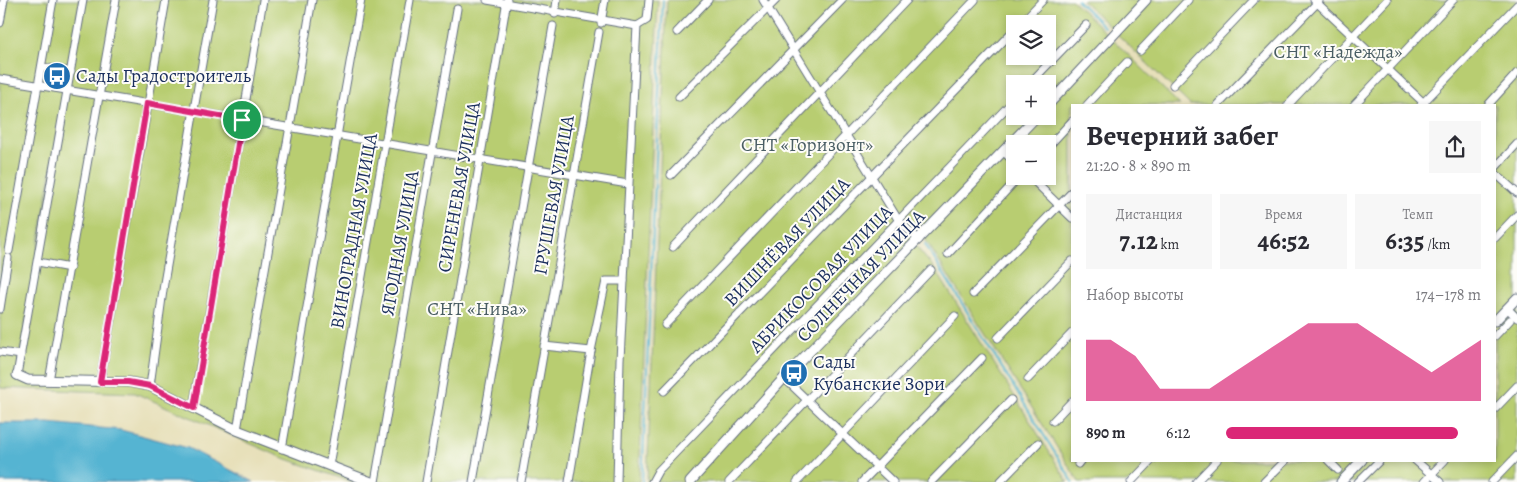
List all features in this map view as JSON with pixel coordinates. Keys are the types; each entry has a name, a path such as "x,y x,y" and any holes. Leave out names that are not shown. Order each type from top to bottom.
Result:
{"street":[{"path":"0,22 4,0"},
{"path":"0,309 53,0"},
{"path":"83,0 17,376 28,380 128,382 150,386 237,430 371,482"},
{"path":"49,381 116,0"},
{"path":"100,382 166,0"},
{"path":"150,386 164,283 213,0"},
{"path":"194,408 263,0"},
{"path":"237,430 312,0"},
{"path":"282,449 361,0"},
{"name":"ВИНОГРАДНАЯ УЛИЦА","path":"329,466 410,0"},
{"path":"487,0 556,8 601,21 637,26 647,20 649,0"},
{"path":"601,21 605,0"},
{"path":"676,32 708,0"},
{"path":"763,0 899,220 919,240"},
{"path":"679,97 776,0"},
{"path":"671,175 842,0"},
{"path":"673,247 907,0"},
{"path":"665,325 975,0"},
{"path":"1028,15 1042,0"},
{"path":"1056,96 1146,0"},
{"path":"1140,51 1188,0"},
{"path":"1173,85 1254,0"},
{"path":"1289,104 1387,0"},
{"path":"1355,104 1453,0"},
{"path":"1219,104 1317,1 1351,37 1424,104 1517,5"},
{"name":"СИРЕНЕВАЯ УЛИЦА","path":"426,482 507,2"},
{"name":"ЯГОДНАЯ УЛИЦА","path":"375,482 457,9"},
{"path":"1039,75 1086,25"},
{"path":"473,482 553,26"},
{"path":"618,482 628,184 637,26"},
{"name":"ГРУШЕВАЯ УЛИЦА","path":"521,482 599,32"},
{"name":"ВИШНЁВАЯ УЛИЦА","path":"664,391 1006,38"},
{"path":"1088,104 1127,62"},
{"path":"42,67 71,72"},
{"path":"1489,104 1517,74"},
{"path":"0,79 628,184"},
{"name":"АБРИКОСОВАЯ УЛИЦА","path":"652,482 658,471 1006,108"},
{"path":"1056,138 1071,122"},
{"name":"СОЛНЕЧНАЯ УЛИЦА","path":"690,482 784,378 1029,125"},
{"path":"1496,167 1517,144"},
{"path":"1496,174 1517,193"},
{"path":"948,254 1012,185"},
{"path":"1038,185 1071,217"},
{"path":"973,294 1071,193"},
{"path":"1496,237 1517,215"},
{"path":"38,262 70,268"},
{"path":"998,338 1071,262"},
{"path":"729,482 931,270"},
{"path":"569,482 591,351 606,281 624,281"},
{"path":"1496,320 1517,298"},
{"path":"1496,335 1513,319 1507,308"},
{"path":"797,482 955,316"},
{"path":"1028,379 1071,334"},
{"path":"544,346 591,351"},
{"path":"0,352 21,355"},
{"path":"862,482 982,358"},
{"path":"784,378 807,402 894,482"},
{"path":"1496,408 1517,386"},
{"path":"931,482 1010,400"},
{"path":"1054,421 1071,402"},
{"path":"1000,482 1038,443"},
{"path":"1492,482 1517,456"},
{"path":"1131,482 1150,462"},
{"path":"1196,482 1215,462"},
{"path":"1264,482 1284,462"},
{"path":"1330,462 1338,470"},
{"path":"1341,482 1360,462"},
{"path":"1358,482 1378,462"},
{"path":"1417,462 1440,482"},
{"path":"1424,482 1443,462"}],"green space":[{"name":"СНТ «Нива»","path":"0,0 80,0 18,366 83,0 658,0 639,482 352,482 281,457 135,393 0,388"},
{"name":"СНТ «Горизонт»","path":"667,0 1072,0 1179,104 1071,104 1071,462 1364,462 1345,482 1079,482 923,236 915,245 937,272 1068,482 647,482"},
{"name":"СНТ «Надежда»","path":"1082,0 1517,0 1517,301 1496,323 1496,104 1189,104"},
{"path":"1517,306 1517,482 1348,482 1367,462 1496,462 1496,328"}],"water":[{"path":"0,423 49,423 121,430 188,448 254,482 0,482"}],"waterway":[{"path":"642,482 663,0"},
{"path":"1077,0 1104,27"},
{"path":"925,244 1073,482"}],"place":[{"name":"Сады Градостроитель","path":"57,76"},
{"name":"Сады Кубанские Зори","path":"794,373"}],"route":[{"path":"147,103 242,120 194,408 140,383 100,382 147,103"}]}
